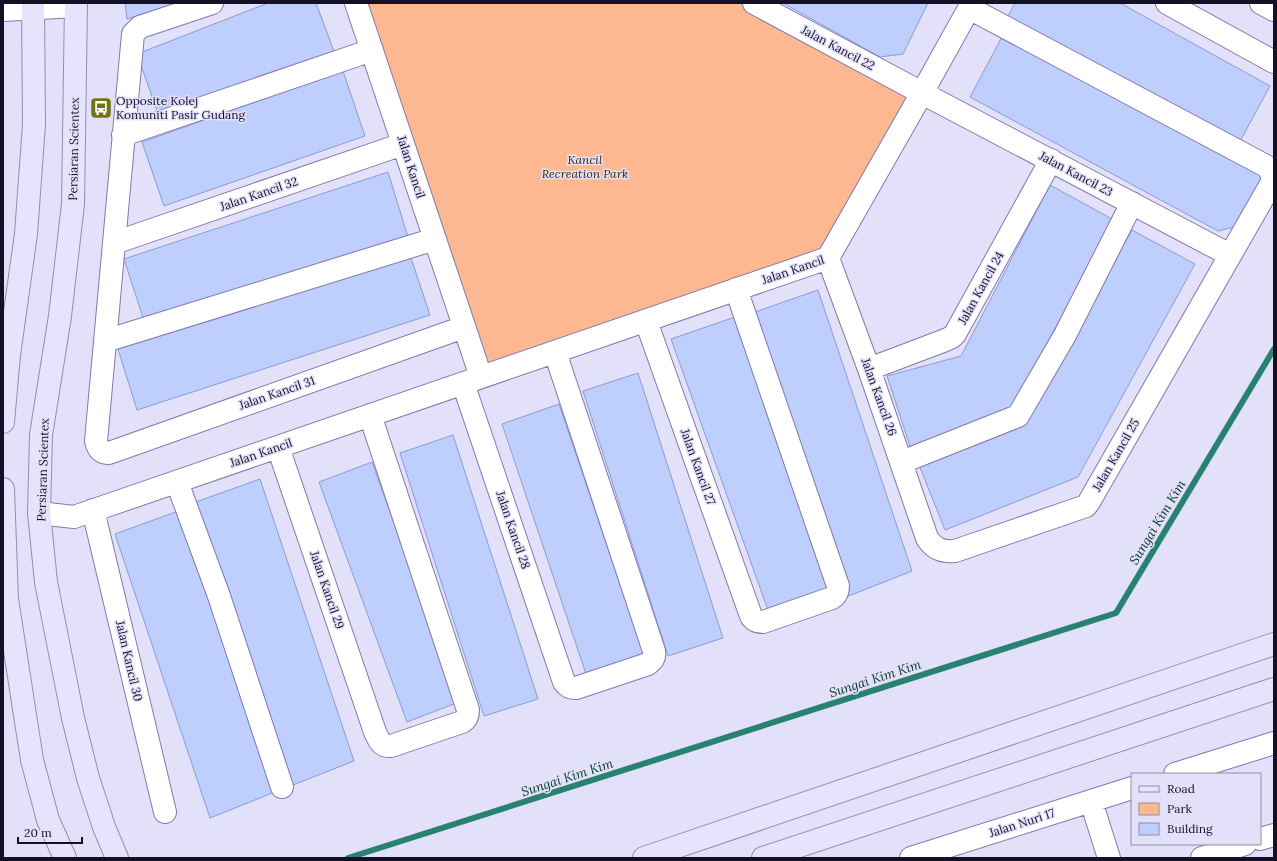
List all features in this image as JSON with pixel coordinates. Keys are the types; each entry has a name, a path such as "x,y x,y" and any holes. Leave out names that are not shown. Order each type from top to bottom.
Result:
{"main road":[{"name":"Persiaran Scientex","path":"76,4 73,204 60,316 42,435 39,513 46,582 73,718 88,778 104,827 117,858"},
{"path":"3,422 9,355 26,234 34,124 33,6"},
{"path":"3,489 7,599 32,760 48,820 65,858"},
{"path":"644,858 1274,644"},
{"path":"763,858 1274,689"}],"street":[{"path":"212,3 140,27 133,34 105,341 435,239"},
{"name":"Jalan Kancil","path":"356,3 464,328 472,380"},
{"name":"Jalan Kancil 22","path":"754,3 922,93"},
{"path":"1166,3 1274,62"},
{"path":"3,10 33,6 76,4"},
{"path":"965,6 1266,166 1271,171 1273,178 1271,184 1230,255"},
{"name":"Jalan Kancil","path":"39,513 74,517 828,258 922,93 965,6"},
{"path":"123,135 372,50"},
{"name":"Jalan Kancil 23","path":"922,93 1230,255"},
{"name":"Jalan Kancil 32","path":"114,243 404,144"},
{"name":"Jalan Kancil 24","path":"869,369 944,341 955,334 1051,160"},
{"path":"902,462 1018,416 1065,335 1132,203"},
{"name":"Jalan Kancil 25","path":"927,538 931,544 946,552 1086,506 1230,255"},
{"name":"Jalan Kancil 26","path":"828,258 902,462 927,538"},
{"name":"Jalan Kancil 27","path":"646,321 750,613 754,620 763,622 832,598 838,591 838,586 736,289"},
{"name":"Jalan Kancil 31","path":"105,341 96,441 100,450 104,453 109,453 464,328"},
{"name":"Jalan Kancil 28","path":"472,380 562,676 567,686 576,688 648,664 653,661 655,656 650,636 555,352"},
{"name":"Jalan Kancil 29","path":"278,447 375,732 382,745 386,747 391,746 462,722 466,720 468,710 370,415"},
{"path":"177,482 219,596 282,787"},
{"name":"Jalan Kancil 30","path":"93,510 165,812"},
{"path":"1178,773 1274,742"},
{"name":"Jalan Nuri 17","path":"911,858 1131,788"},
{"path":"1091,801 1109,858"},
{"path":"1261,839 1274,835"},
{"path":"1202,858 1243,845"}],"green space":[{"name":"Kancil Recreation Park","path":"357,3 752,3 916,91 821,252 482,381"}],"building":[{"path":"125,3 177,3 127,19"},
{"path":"268,3 316,3 335,54 160,119 137,54"},
{"path":"783,3 928,3 903,54 880,57"},
{"path":"1015,3 1120,3 1270,86 1238,145 1007,18"},
{"path":"1004,33 1267,174 1243,225 1218,231 970,97"},
{"path":"343,71 365,136 164,206 142,142"},
{"path":"388,172 408,237 145,324 124,259"},
{"path":"1050,185 1114,220 1008,415 911,449 887,376 961,356"},
{"path":"1132,230 1195,264 1078,477 945,530 919,465 1023,422"},
{"path":"409,252 430,315 137,410 117,346"},
{"path":"818,290 912,571 846,597 752,313"},
{"path":"738,316 835,587 769,613 671,339"},
{"path":"638,373 723,638 668,656 583,391"},
{"path":"559,404 644,655 586,674 502,424"},
{"path":"453,435 538,699 484,716 400,453"},
{"path":"372,462 459,702 407,722 319,482"},
{"path":"260,479 354,761 288,787 193,503"},
{"path":"181,510 275,792 210,818 115,534"}],"waterway":[{"name":"Sungai Kim Kim","path":"348,858 1116,613 1274,349"}],"place":[{"name":"Opposite Kolej Komuniti Pasir Gudang","path":"101,108"}]}
